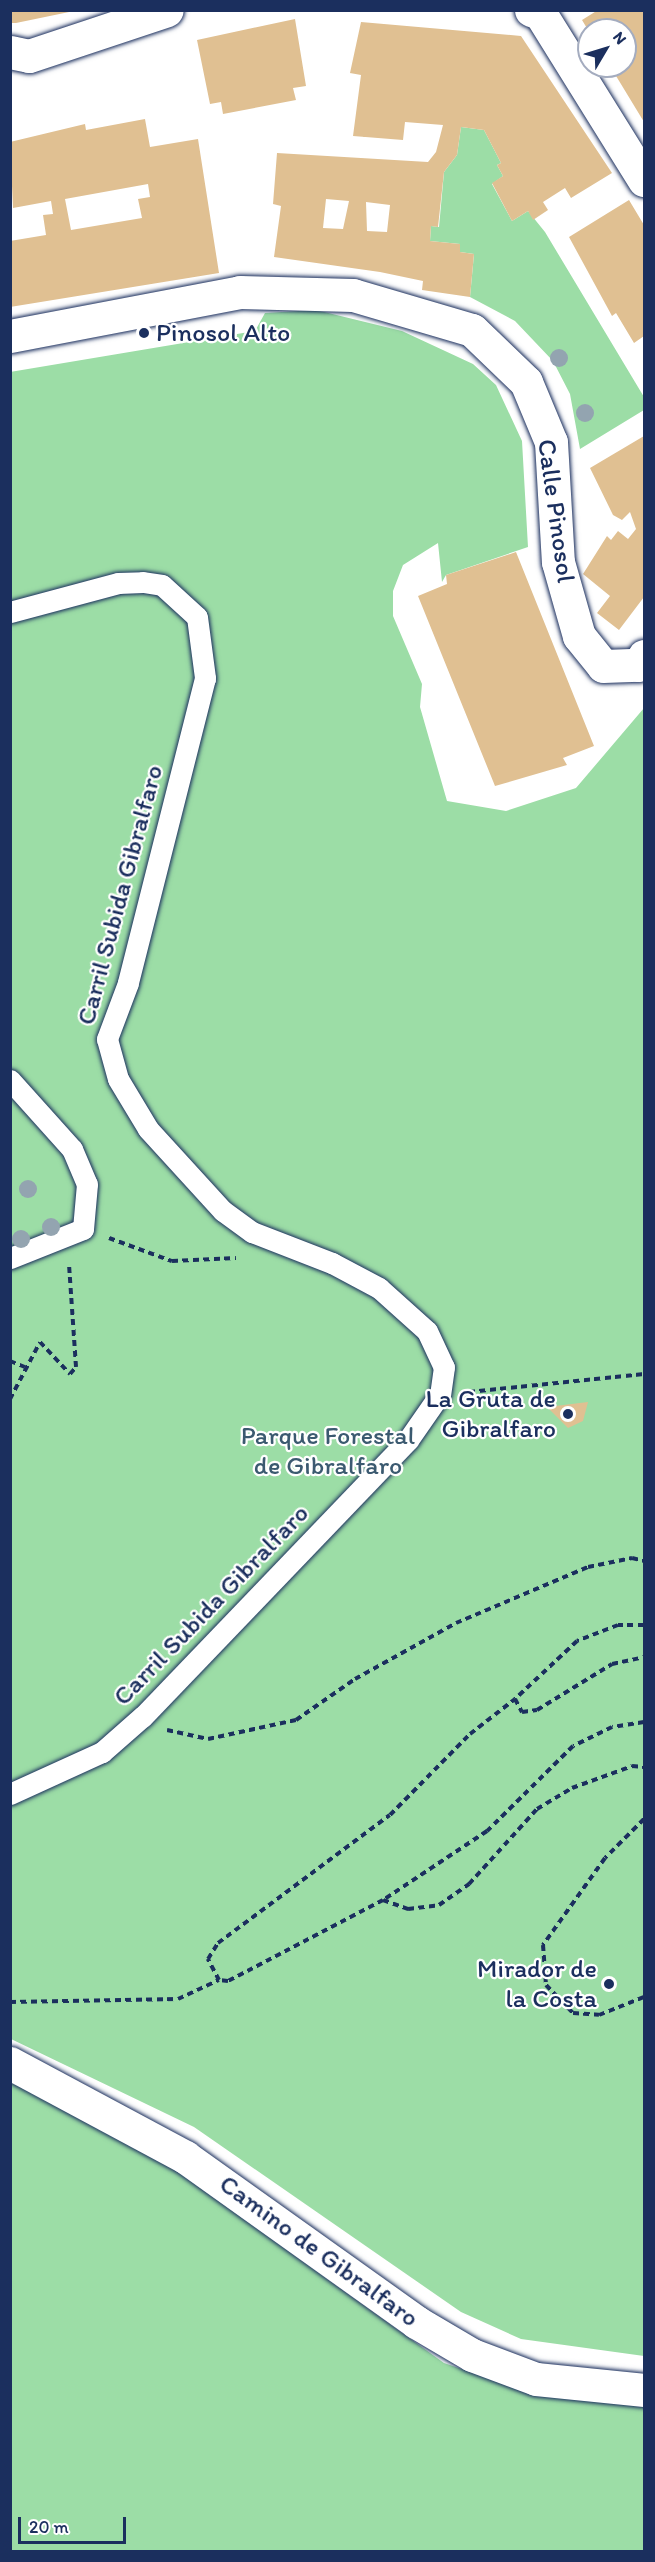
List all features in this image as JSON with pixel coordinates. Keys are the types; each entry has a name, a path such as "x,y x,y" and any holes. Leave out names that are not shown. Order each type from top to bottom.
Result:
{"street":[{"path":"10,52 28,56 167,10"},
{"path":"531,10 540,13 645,180"},
{"name":"Calle Pinosol","path":"10,336 240,292 353,295 472,330 526,382 551,442 558,562 579,636 603,666 638,665 645,656"},
{"name":"Camino de Gibralfaro","path":"10,2063 83,2098 231,2186 416,2322 472,2355 536,2379 645,2390"}],"lane":[{"name":"Carril Subida Gibralfaro","path":"10,612 118,583 143,582 176,594 197,617 205,678 128,983 107,1039 118,1079 148,1129 223,1211 252,1232 332,1263 403,1306 427,1331 444,1367 440,1394 408,1440 143,1716 102,1752 10,1794"},
{"path":"10,1080 72,1149 87,1184 75,1233 10,1258"}],"path":[{"path":"10,1399 40,1342 70,1374 76,1367 75,1233 172,1261 241,1257"},
{"path":"10,1361 25,1367"},
{"path":"440,1394 645,1374"},
{"path":"143,1716 173,1734 208,1739 296,1720 355,1679 456,1623 588,1567 632,1558 645,1561"},
{"path":"219,1980 208,1959 218,1943 345,1853 470,1734 515,1699 577,1641 618,1625 645,1625"},
{"path":"515,1699 522,1712 537,1710 612,1664 645,1657"},
{"path":"10,2002 178,1999 219,1980 228,1981 383,1900 487,1831 573,1746 612,1727 645,1722"},
{"path":"383,1900 408,1909 439,1905 469,1884 537,1809 572,1788 632,1766 645,1767"},
{"path":"645,1819 605,1858 543,1945 546,1985 573,2013 599,2015 645,1997"}],"green space":[{"path":"461,127 484,130 501,163 497,165 503,176 492,184 512,221 528,211 545,232 644,397 644,410 580,449 570,394 553,361 515,321 470,297 474,254 460,252 460,244 430,241 431,226 439,227 444,172 457,155"},
{"name":"Parque Forestal de Gibralfaro","path":"316,310 402,331 473,364 496,385 522,441 528,547 446,575 442,582 438,543 403,565 393,591 393,616 422,684 420,707 447,801 506,811 576,788 644,708 644,2356 521,2339 461,2312 194,2127 11,2039 10,372 255,331 265,313"},
{"path":"10,2083 45,2096 181,2174 444,2363 509,2385 644,2402 644,2551 11,2551"}],"building":[{"path":"10,10 74,10 74,11 10,23"},
{"path":"598,10 644,10 644,122 617,78 637,78 637,18 585,18"},
{"path":"295,19 306,86 293,88 296,100 223,114 221,102 210,104 197,40"},
{"path":"361,22 521,36 612,173 571,198 565,188 543,202 548,210 533,220 528,211 512,221 492,183 503,176 497,165 501,163 484,130 461,127 457,155 444,172 438,227 431,226 430,241 460,244 460,252 474,254 470,297 422,290 423,281 380,272 274,257 281,206 273,204 277,153 428,162 436,152 443,125 405,122 403,140 353,136 361,75 350,73","holes":["326,199 349,201 343,229 323,228","366,202 390,205 387,232 367,231"]},
{"path":"145,119 150,147 198,139 219,273 10,307 10,241 46,235 43,215 53,214 51,201 13,208 10,142 85,124 86,130","holes":["148,184 150,197 138,199 142,218 71,230 65,199"]},
{"path":"629,200 644,225 644,336 634,343 616,313 612,316 569,237"},
{"path":"644,436 644,597 619,630 597,613 610,596 583,574 607,536 611,540 618,531 628,539 636,529 630,512 622,520 613,515 590,468"},
{"path":"516,552 594,746 563,758 567,765 495,786 418,596 447,584 446,575"},
{"name":"La Gruta de Gibralfaro","path":"588,1402 583,1421 568,1428 547,1407"}],"place":[{"name":"Pinosol Alto","path":"144,333"},
{"name":"La Gruta de Gibralfaro","path":"568,1414"},
{"name":"Mirador de la Costa","path":"609,1984"}]}
